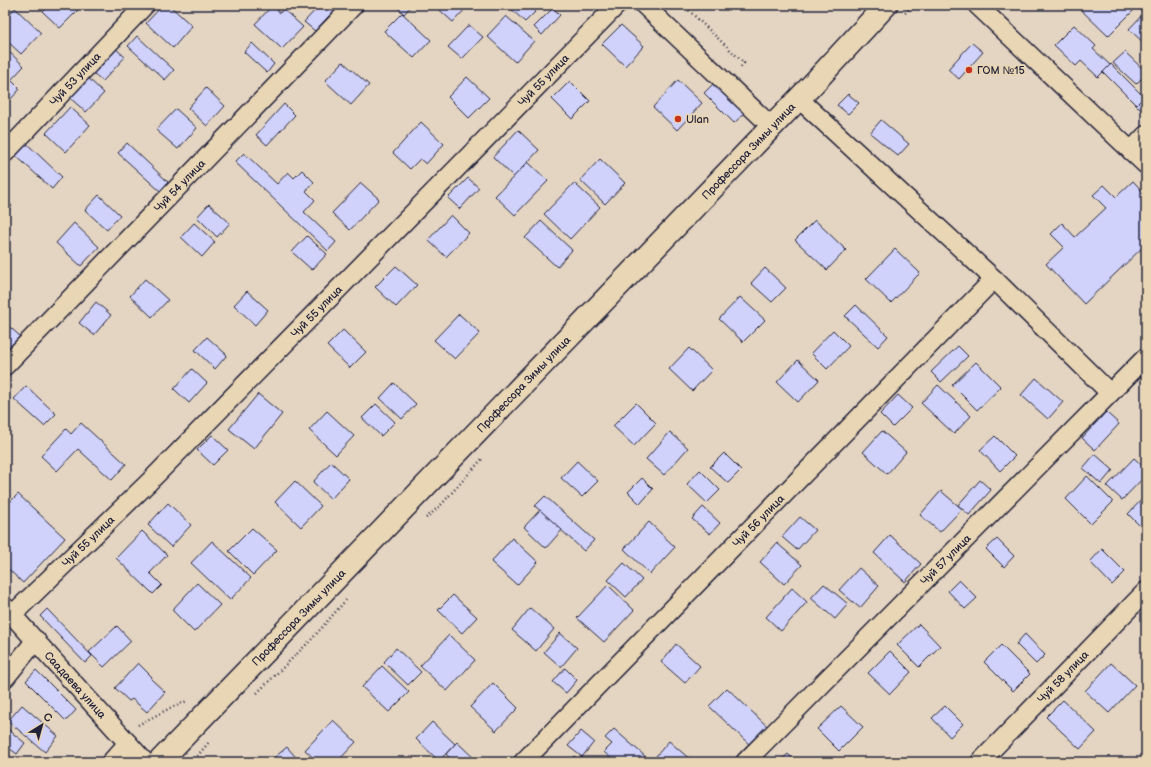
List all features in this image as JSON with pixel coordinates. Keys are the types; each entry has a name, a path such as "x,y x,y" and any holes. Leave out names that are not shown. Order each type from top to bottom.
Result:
{"street":[{"name":"Чуй 53 улица","path":"5,153 145,5"},
{"name":"Чуй 54 улица","path":"5,366 354,5"},
{"name":"Чуй 55 улица","path":"9,611 149,482 617,5"},
{"path":"644,5 771,126"},
{"name":"Профессора Зимы улица","path":"159,762 812,85 886,5"},
{"path":"978,5 1146,165"},
{"path":"798,98 994,279 1110,393"},
{"path":"1131,151 1146,135"},
{"name":"Чуй 56 улица","path":"523,762 994,279"},
{"name":"Чуй 57 улица","path":"745,762 1146,356"},
{"name":"Чуй 58 улица","path":"980,762 1146,591"},
{"name":"Саадаева улица","path":"9,611 131,735 145,762"},
{"path":"5,678 36,640"},
{"path":"111,762 131,735"}],"path":[{"path":"683,5 744,63 727,84"},
{"path":"131,735 172,707 189,701"}],"building":[{"path":"50,5 73,5 78,10 60,28 43,12"},
{"path":"163,5 169,5 192,26 173,48 146,23"},
{"path":"320,5 339,5 315,31 304,22"},
{"path":"395,5 410,5 411,6 404,14"},
{"path":"434,5 469,5 453,22"},
{"path":"507,5 527,5 535,12 525,22"},
{"path":"1076,5 1129,5 1134,10 1108,36"},
{"path":"272,6 280,13 283,9 303,27 282,49 255,24"},
{"path":"15,8 41,33 21,54 5,39 5,19"},
{"path":"553,8 560,15 542,35 534,27"},
{"path":"1146,11 1146,45 1129,29"},
{"path":"402,13 431,40 414,58 384,31"},
{"path":"506,16 534,41 515,62 487,36"},
{"path":"469,25 483,37 462,59 448,47"},
{"path":"621,25 644,46 625,66 602,44"},
{"path":"1074,25 1096,46 1093,49 1110,65 1098,77 1081,61 1076,66 1054,45"},
{"path":"137,36 174,70 165,80 128,46"},
{"path":"252,43 274,64 267,73 244,52"},
{"path":"972,43 983,52 959,79 948,69"},
{"path":"5,48 24,66 11,80 20,89 9,101 5,97"},
{"path":"115,48 125,57 103,81 93,73"},
{"path":"1125,52 1146,72 1146,74 1136,84 1113,63"},
{"path":"343,62 369,85 351,105 325,81"},
{"path":"1111,64 1144,97 1136,105 1103,72"},
{"path":"467,77 489,98 469,118 448,97"},
{"path":"88,78 104,93 86,112 70,98"},
{"path":"678,80 702,103 677,130 653,107"},
{"path":"570,81 590,101 572,119 552,99"},
{"path":"715,82 745,113 734,123 704,93"},
{"path":"206,88 225,106 207,126 188,108"},
{"path":"848,94 859,103 848,114 837,105"},
{"path":"1146,95 1146,115 1136,105"},
{"path":"284,104 295,115 267,145 256,135"},
{"path":"70,107 90,125 66,152 46,133"},
{"path":"176,109 197,128 178,149 156,130"},
{"path":"881,120 909,144 898,156 870,133"},
{"path":"421,122 444,144 426,164 420,159 410,169 393,153"},
{"path":"518,130 539,150 514,177 493,157"},
{"path":"24,141 62,177 52,189 13,153"},
{"path":"127,143 168,182 160,191 118,153"},
{"path":"244,153 277,184 288,172 294,178 302,170 314,182 306,191 315,200 304,212 336,242 328,251 235,162"},
{"path":"600,159 625,183 605,204 580,180"},
{"path":"528,162 548,181 515,215 495,196"},
{"path":"468,178 479,188 460,209 448,198"},
{"path":"1133,181 1146,195 1146,244 1084,304 1046,264 1064,247 1051,234 1062,223 1075,237 1106,208 1093,195 1104,185 1116,197"},
{"path":"361,183 379,199 350,230 332,213"},
{"path":"574,183 600,207 570,239 544,214"},
{"path":"99,195 120,215 107,230 85,210"},
{"path":"5,199 12,206 5,214"},
{"path":"209,204 230,223 217,237 197,217"},
{"path":"451,215 469,233 446,257 428,240"},
{"path":"815,220 846,250 827,270 795,240"},
{"path":"541,221 572,250 557,267 525,238"},
{"path":"74,223 99,247 81,266 56,243"},
{"path":"194,223 215,242 202,257 181,237"},
{"path":"307,236 327,254 312,270 292,252"},
{"path":"895,249 920,273 891,303 866,279"},
{"path":"396,266 417,285 396,307 375,287"},
{"path":"765,268 786,288 772,302 751,283"},
{"path":"145,279 168,300 152,317 130,296"},
{"path":"247,291 268,310 255,325 234,305"},
{"path":"740,297 765,320 743,342 719,319"},
{"path":"96,302 111,315 94,335 79,323"},
{"path":"856,305 888,336 878,347 845,316"},
{"path":"459,314 480,333 455,359 434,340"},
{"path":"5,323 20,336 5,352"},
{"path":"343,330 366,352 350,368 327,346"},
{"path":"833,330 849,346 827,369 811,353"},
{"path":"207,337 227,355 215,369 195,350"},
{"path":"958,346 968,356 941,382 931,372"},
{"path":"689,348 712,370 692,391 669,369"},
{"path":"798,360 819,380 798,402 777,382"},
{"path":"976,362 1001,387 977,410 952,385"},
{"path":"192,369 207,383 189,403 174,389"},
{"path":"1036,378 1063,402 1048,419 1021,395"},
{"path":"394,383 416,404 402,419 380,398"},
{"path":"938,385 971,416 954,434 921,403"},
{"path":"26,386 56,414 44,426 14,399"},
{"path":"258,394 282,414 254,449 229,429"},
{"path":"898,395 912,408 893,427 880,414"},
{"path":"636,403 656,423 634,446 613,426"},
{"path":"376,404 395,422 381,436 362,418"},
{"path":"327,411 354,436 336,455 309,430"},
{"path":"1106,412 1119,424 1095,450 1082,438"},
{"path":"81,423 126,464 112,480 78,449 57,471 41,456 66,429 71,434"},
{"path":"882,431 906,452 887,474 863,452"},
{"path":"670,432 688,448 664,475 646,459"},
{"path":"212,435 228,450 213,465 197,450"},
{"path":"995,436 1015,456 1000,471 980,450"},
{"path":"724,453 741,470 728,483 710,467"},
{"path":"1095,454 1113,470 1101,484 1083,468"},
{"path":"1134,458 1146,469 1146,475 1122,500 1107,486"},
{"path":"577,461 598,481 582,497 561,478"},
{"path":"331,462 349,479 331,499 313,482"},
{"path":"700,470 720,490 707,503 687,484"},
{"path":"1087,476 1113,502 1091,524 1066,499"},
{"path":"642,478 653,489 640,504 628,492"},
{"path":"980,480 991,490 969,515 958,505"},
{"path":"295,481 321,506 301,527 275,502"},
{"path":"941,491 962,509 940,532 920,515"},
{"path":"18,494 65,538 23,583 5,566 5,507"},
{"path":"1146,495 1146,532 1128,514"},
{"path":"545,496 594,540 584,551 535,506"},
{"path":"168,503 191,525 171,547 148,525"},
{"path":"703,507 720,523 710,534 692,519"},
{"path":"540,510 562,530 546,548 524,527"},
{"path":"800,517 815,530 797,550 782,537"},
{"path":"649,522 675,547 650,574 624,549"},
{"path":"252,528 277,550 253,575 229,551"},
{"path":"142,531 167,555 150,573 162,585 153,594 116,558"},
{"path":"890,535 921,564 905,582 874,553"},
{"path":"512,538 538,562 517,585 491,562"},
{"path":"997,539 1014,556 1004,567 986,549"},
{"path":"212,541 251,578 230,600 191,563"},
{"path":"777,543 802,565 784,584 760,562"},
{"path":"1102,549 1125,572 1112,585 1090,562"},
{"path":"624,563 642,580 626,597 608,580"},
{"path":"859,568 879,586 860,608 839,590"},
{"path":"959,580 977,598 965,609 948,591"},
{"path":"197,583 220,605 194,632 172,610"},
{"path":"824,584 848,604 835,619 811,598"},
{"path":"608,585 634,610 604,642 577,618"},
{"path":"792,588 807,602 781,631 766,617"},
{"path":"453,595 477,617 462,633 438,610"},
{"path":"530,608 554,629 536,651 512,630"},
{"path":"47,609 92,656 85,663 40,616"},
{"path":"919,624 940,646 919,667 897,645"},
{"path":"117,626 131,641 104,667 89,652"},
{"path":"560,633 577,648 561,667 544,652"},
{"path":"1025,634 1045,655 1036,664 1016,644"},
{"path":"449,635 475,660 447,691 420,666"},
{"path":"676,644 700,666 685,683 661,662"},
{"path":"1001,645 1030,674 1013,691 984,662"},
{"path":"396,648 421,672 408,685 384,662"},
{"path":"890,651 911,672 890,694 868,673"},
{"path":"138,663 152,677 151,679 165,692 147,712 132,699 129,701 115,688"},
{"path":"1111,663 1135,685 1109,713 1085,691"},
{"path":"382,666 409,692 389,712 362,687"},
{"path":"565,668 577,680 566,693 553,682"},
{"path":"36,670 76,710 66,721 26,681"},
{"path":"493,683 518,708 496,731 470,707"},
{"path":"727,688 770,729 752,747 709,706"},
{"path":"1063,700 1096,732 1080,749 1046,717"},
{"path":"22,705 58,736 45,752 8,721"},
{"path":"841,706 863,727 839,751 817,729"},
{"path":"945,706 963,724 950,737 932,718"},
{"path":"333,720 356,742 337,762 318,762 305,750"},
{"path":"432,722 455,744 439,761 416,739"},
{"path":"5,727 25,743 17,754 5,745"},
{"path":"614,729 647,758 643,762 615,762 604,752 612,744 605,738"},
{"path":"581,731 594,742 582,757 568,746"},
{"path":"669,741 693,762 651,762"},
{"path":"457,742 478,762 454,762 446,754"},
{"path":"287,747 300,762 269,762"},
{"path":"788,754 796,762 779,762"},
{"path":"574,756 581,762 568,762"}],"place":[{"name":"ГОМ №15","path":"969,70"},
{"name":"Ulan","path":"678,119"}]}
